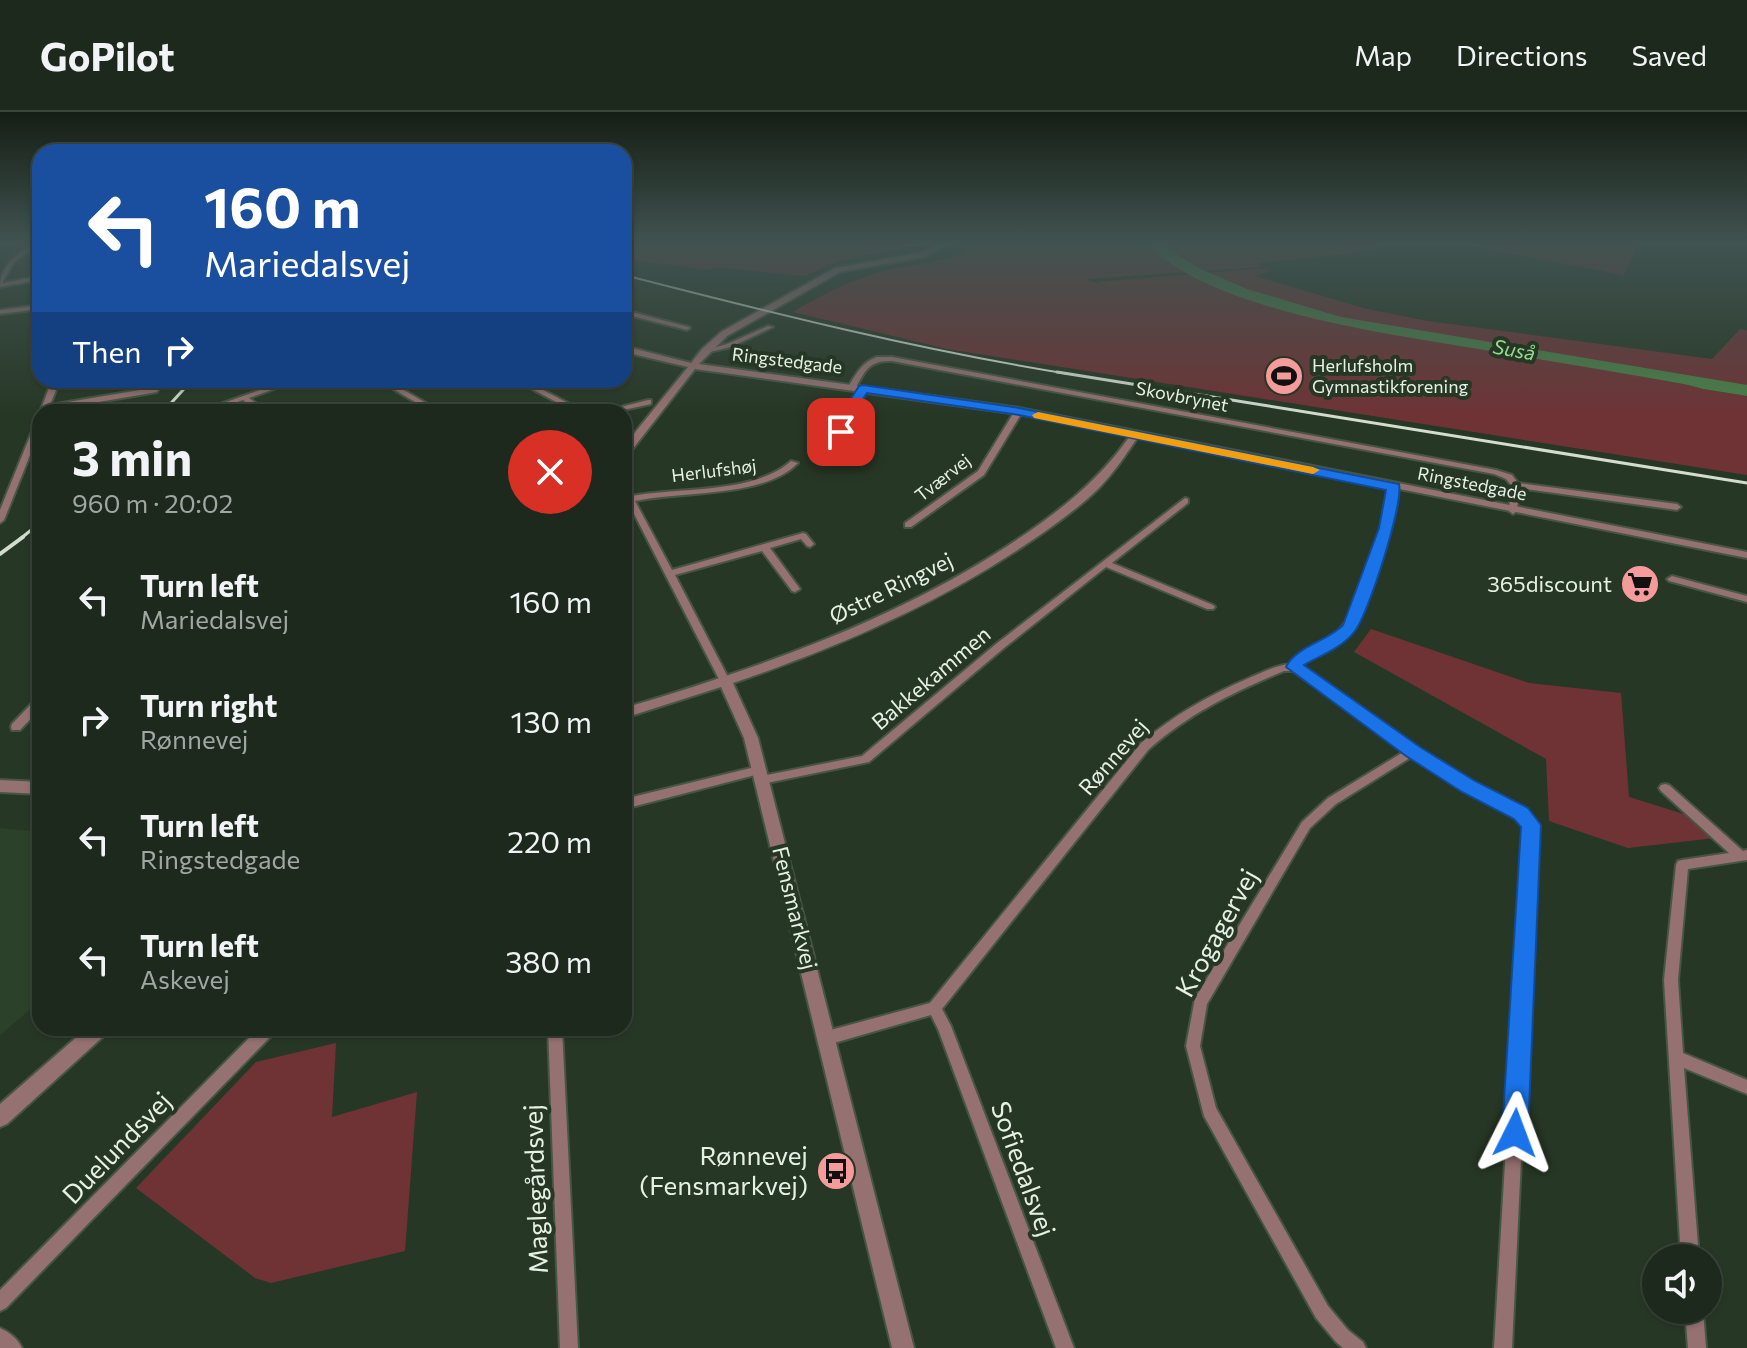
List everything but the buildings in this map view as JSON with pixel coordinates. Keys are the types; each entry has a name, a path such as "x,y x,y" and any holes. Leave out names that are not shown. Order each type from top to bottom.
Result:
{"street":[{"path":"632,443 705,351 724,334 782,302"},
{"path":"0,312 32,308"},
{"path":"632,315 687,328"},
{"path":"705,351 729,346 770,327"},
{"name":"Ringstedgade","path":"632,351 693,366 1019,411 1747,555"},
{"name":"Skovbrynet","path":"852,387 868,362 876,358 892,359 1496,472 1509,477 1515,485 1677,507"},
{"path":"78,404 155,388"},
{"path":"226,404 272,388"},
{"path":"396,388 423,404"},
{"path":"538,389 566,404"},
{"path":"863,389 838,430 868,438"},
{"path":"244,398 253,404"},
{"path":"632,406 648,402"},
{"name":"Tværvej","path":"908,525 981,473 1019,411"},
{"name":"Østre Ringvej","path":"632,711 726,683 878,622 1010,551 1063,513 1098,482 1135,435"},
{"path":"0,520 32,441"},
{"name":"Herlufshøj","path":"632,495 764,481 788,472 794,463"},
{"path":"1513,511 1515,485"},
{"name":"Rønnevej","path":"934,1008 1145,746 1170,723 1200,703 1282,668 1295,667 1297,662 1339,639 1350,626 1386,528 1394,487"},
{"name":"Bakkekammen","path":"632,802 761,775 865,759 1000,646 1185,501"},
{"name":"Fensmarkvej","path":"632,505 726,683 751,738 903,1348"},
{"path":"670,574 803,536 810,544"},
{"path":"764,547 795,589"},
{"path":"1106,564 1210,607"},
{"path":"1672,579 1747,599"},
{"path":"1295,667 1468,787 1521,813 1531,825 1503,1348"},
{"path":"16,727 32,710"},
{"name":"Krogagervej","path":"1357,1348 1322,1312 1209,1111 1193,1046 1200,1003 1306,825 1332,801 1413,751"},
{"path":"0,786 32,788"},
{"path":"1665,788 1743,854"},
{"path":"1689,1244 1671,980 1682,865 1743,854"},
{"path":"827,1038 934,1008"},
{"name":"Sofiedalsvej","path":"934,1008 944,1026 1065,1348"},
{"path":"0,1117 91,1036"},
{"name":"Duelundsvej","path":"0,1302 261,1036"},
{"name":"Maglegårdsvej","path":"555,1036 569,1348"},
{"path":"1675,1057 1747,1087"},
{"path":"1695,1324 1697,1348"},
{"path":"0,1337 13,1348"}],"shaded area":[{"name":"Herlufsholm Gymnastikforening","path":"812,302 1342,302 1428,321 1712,359 1740,329 1747,330 1747,385 1661,377 1703,389 1747,396 1747,475 947,349 793,312"},
{"path":"1656,376 1747,385 1747,396 1703,389"},
{"path":"1371,629 1529,683 1621,693 1629,797 1690,816 1715,838 1628,848 1549,821 1546,759 1354,652"},
{"path":"0,828 32,831 32,1008 0,1035"},
{"path":"336,1043 332,1117 417,1092 405,1251 271,1283 255,1278 136,1188 256,1062"}],"waterway":[{"name":"Suså","path":"1273,302 1341,321 1747,390"}],"railway":[{"path":"729,302 901,342 1065,373"},
{"path":"1057,372 1065,373"},
{"path":"1065,373 1747,483"},
{"path":"170,404 185,388"},
{"path":"20,539 32,529"},
{"path":"0,554 23,537"}],"slow traffic":[{"path":"1038,415 1313,470"}],"place":[{"name":"Herlufsholm Gymnastikforening","path":"1284,376"},
{"name":"365discount","path":"1640,584"},
{"name":"Rønnevej (Fensmarkvej)","path":"836,1171"}],"route":[{"path":"841,432 838,428 863,389 1019,411 1394,487 1386,528 1350,626 1339,639 1297,662 1295,667 1468,787 1521,813 1531,825 1515,1133"}]}
